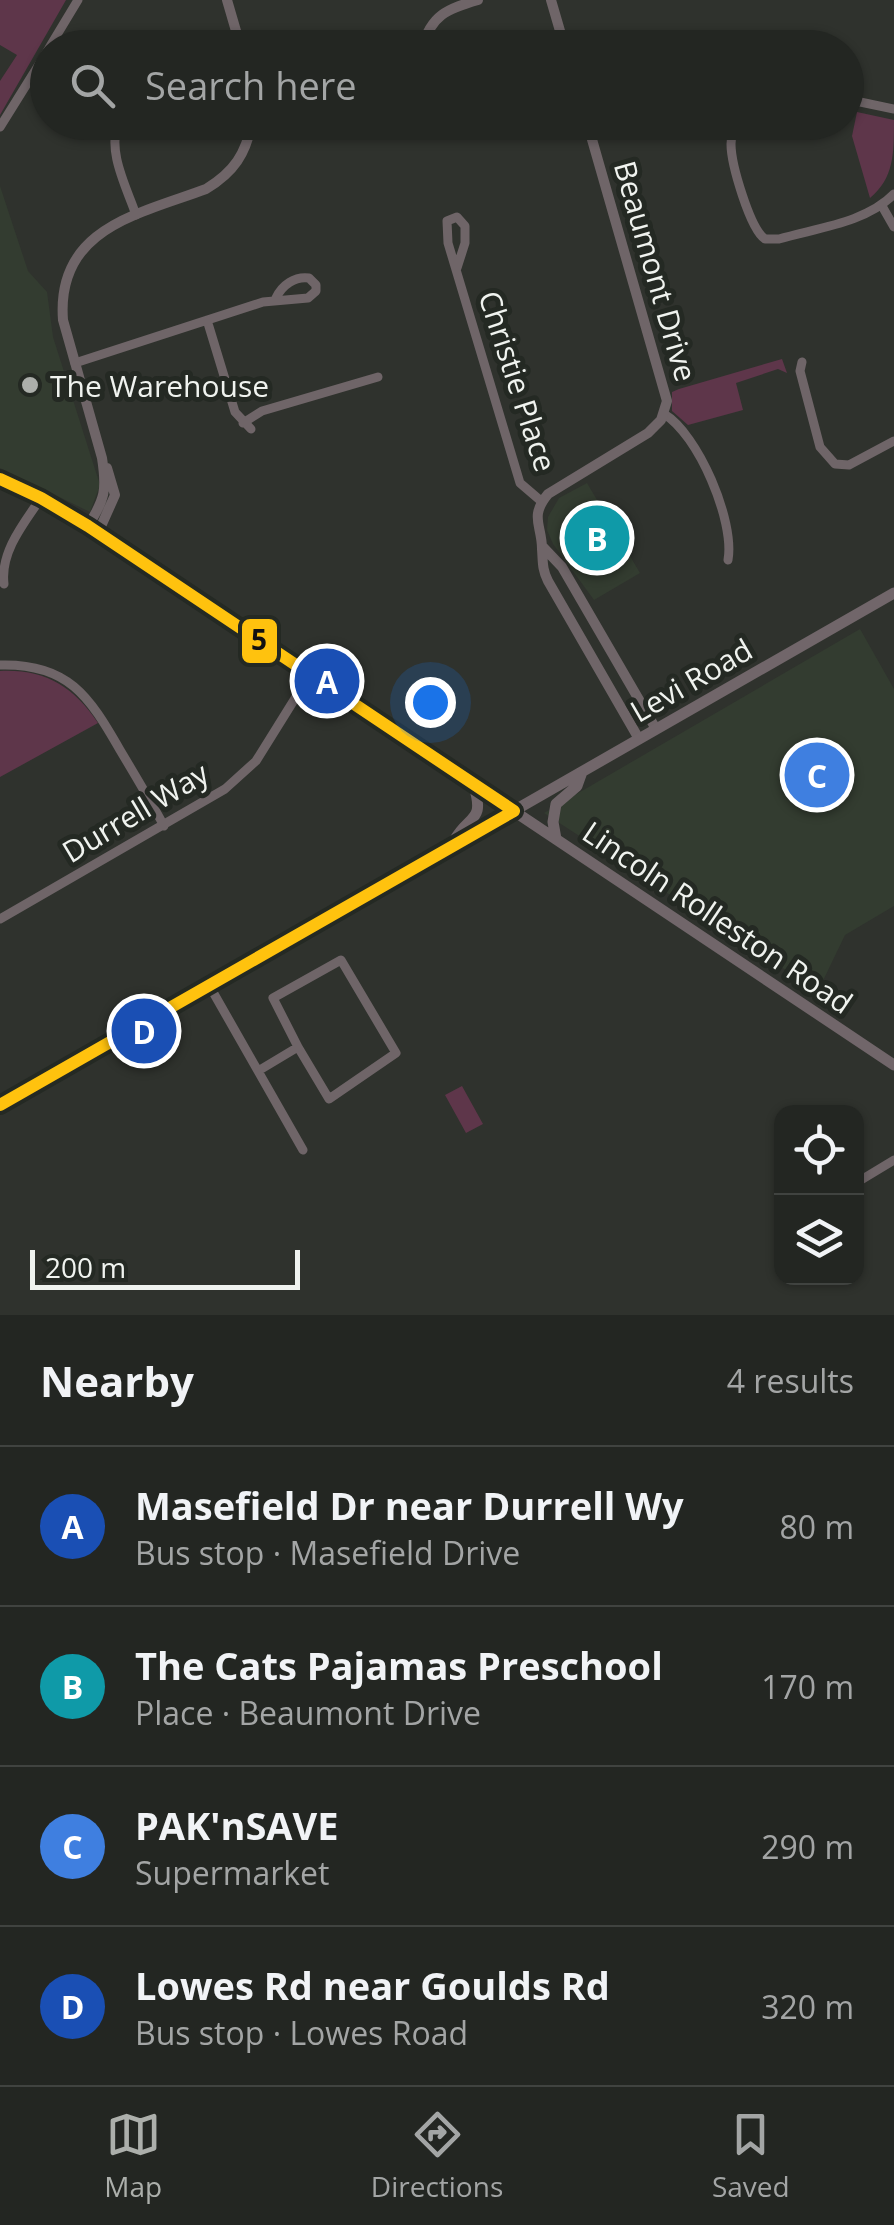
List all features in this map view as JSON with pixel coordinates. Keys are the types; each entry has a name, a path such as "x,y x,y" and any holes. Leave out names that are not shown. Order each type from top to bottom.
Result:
{"main road":[{"name":"Lincoln Rolleston Road","path":"0,480 41,498 93,530 894,1065"},
{"name":"Levi Road","path":"0,1105 894,593"},
{"path":"556,839 556,804 577,786 582,772"},
{"path":"452,845 461,829 477,817 480,804 474,785"}],"street":[{"path":"60,30 78,0"},
{"path":"227,0 236,30"},
{"path":"430,30 436,16 478,0"},
{"path":"551,0 560,30"},
{"path":"0,127 30,78"},
{"path":"864,103 894,109"},
{"path":"114,140 136,215"},
{"path":"93,530 106,491 102,458 62,308 72,266 96,235 221,180 241,159 247,140"},
{"name":"Beaumont Drive","path":"541,501 558,486 648,433 664,414 666,393 592,140"},
{"path":"732,140 753,228 760,237 778,239 866,214 894,194"},
{"path":"882,206 894,227"},
{"name":"Christie Place","path":"457,268 466,234 457,217 447,221 445,232 520,483 541,501"},
{"path":"75,363 276,298"},
{"path":"207,320 235,412 246,426 262,411 378,377"},
{"path":"802,362 800,371 820,447 835,464 849,464 894,440"},
{"path":"664,414 684,430 709,476 730,542 728,560"},
{"path":"4,584 1,568 5,552 41,498"},
{"path":"541,501 536,525 543,547 543,571 639,739"},
{"path":"543,547 562,567 656,729"},
{"path":"582,640 599,631"},
{"path":"0,666 24,665 46,670 77,687 100,714 164,826"},
{"name":"Durrell Way","path":"0,919 211,799 247,771 309,676"},
{"path":"341,960 396,1053 329,1099 298,1047 273,998 341,960"},
{"path":"209,984 303,1150"},
{"path":"258,1071 298,1047"},
{"path":"864,1178 894,1160"}],"shaded area":[{"path":"0,0 66,0 49,30 30,30 30,63 0,115 0,81 17,55 0,45"},
{"path":"864,114 894,120 891,164 884,182 870,198 853,140 864,140"},
{"path":"0,186 28,271 47,292 53,337 100,485 90,512 0,468"},
{"path":"782,359 787,373 778,369 736,383 743,410 688,425 672,411 672,392"},
{"path":"587,483 640,573 594,600 547,530 548,517 559,498"},
{"path":"860,629 894,689 894,906 845,935 818,991 544,813"},
{"path":"0,671 31,673 56,682 78,699 98,723 0,777"},
{"path":"462,1086 483,1124 466,1133 445,1095"}],"transit line":[{"name":"5","path":"0,479 88,526 514,811"},
{"name":"5","path":"0,1105 514,811"}],"place":[{"name":"The Warehouse","path":"30,385"},
{"name":"The Cats Pajamas Preschool","path":"597,538"},
{"name":"Masefield Dr near Durrell Wy","path":"327,681"},
{"name":"PAK'nSAVE","path":"817,775"},
{"name":"Lowes Rd near Goulds Rd","path":"144,1031"}]}
